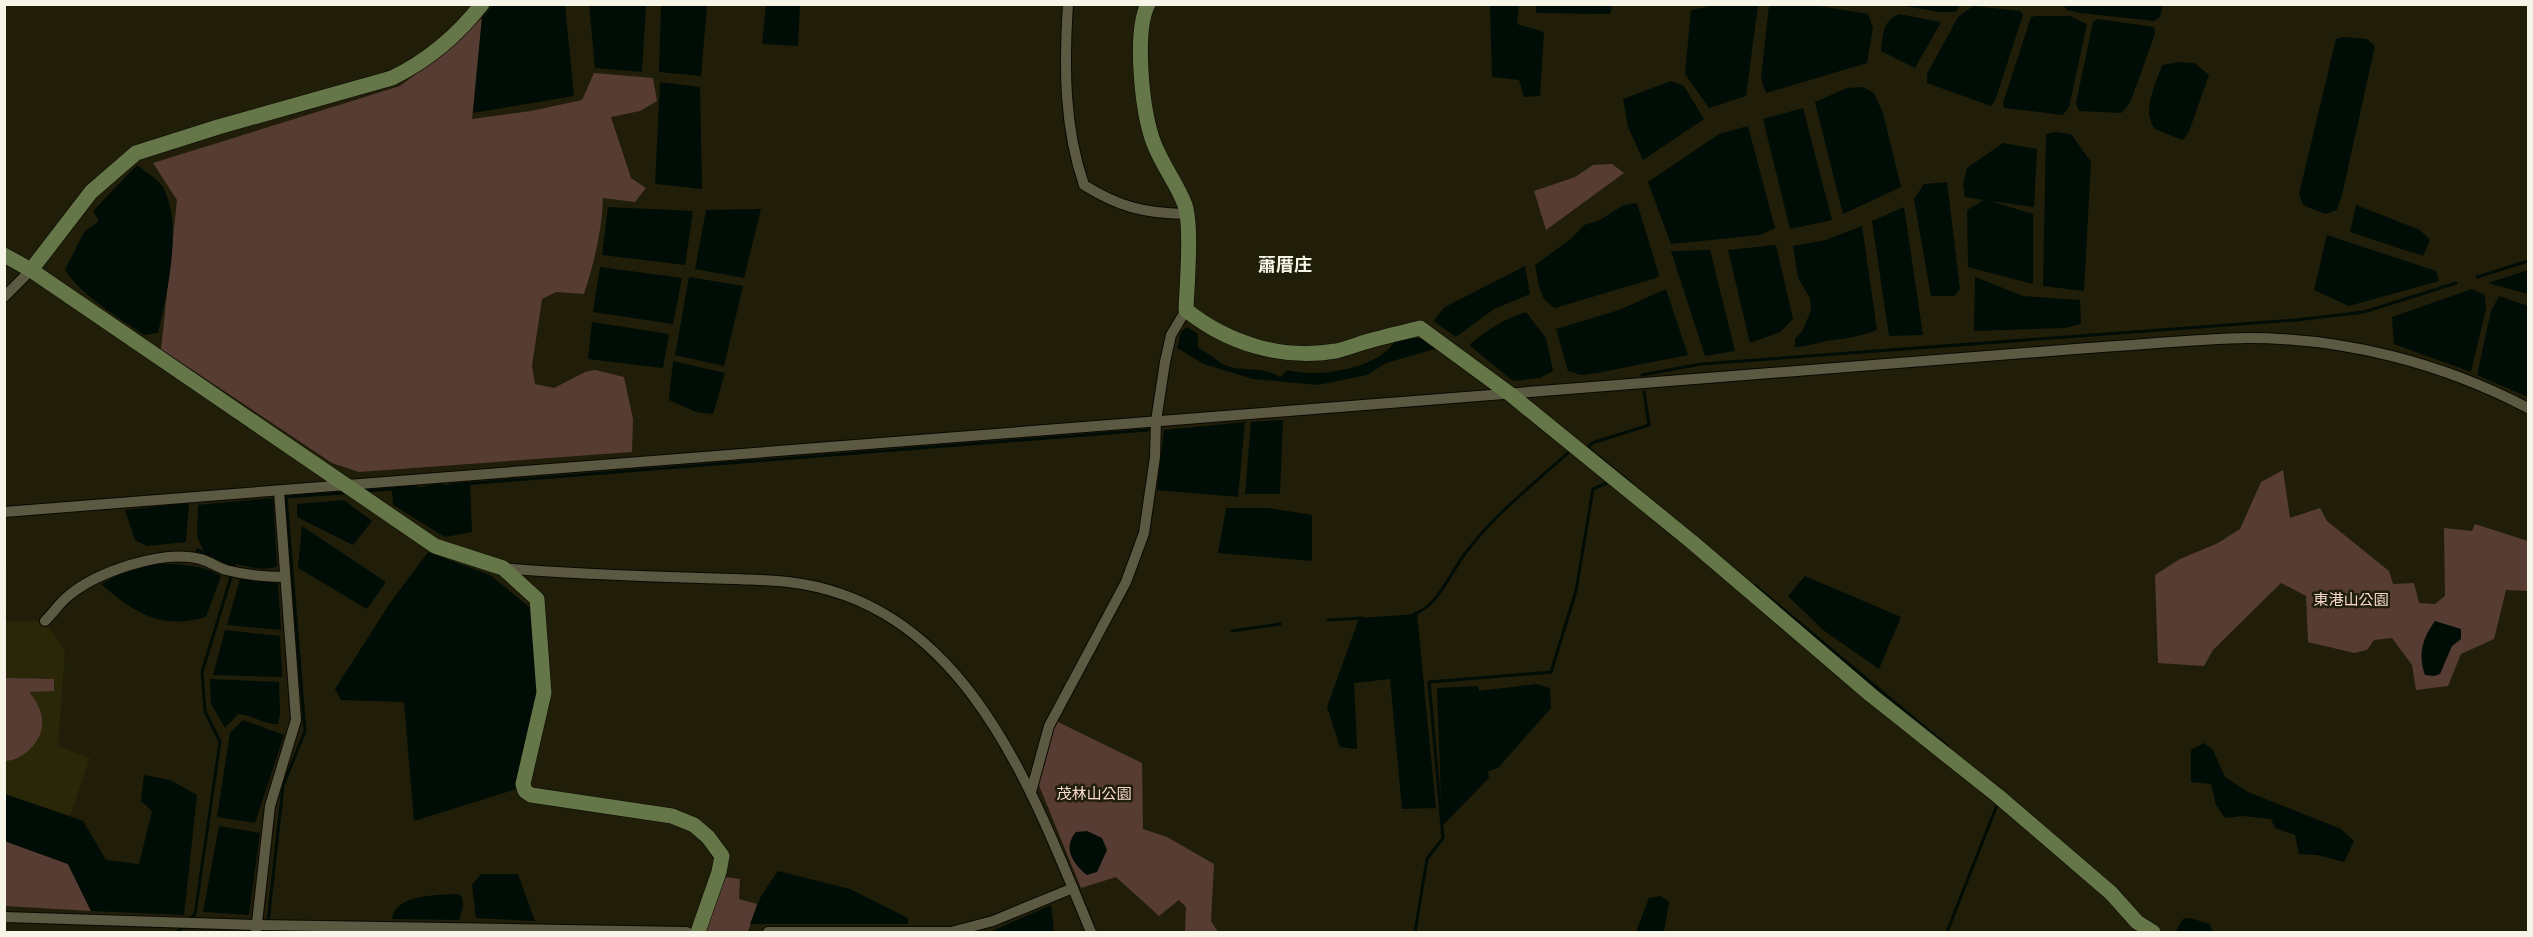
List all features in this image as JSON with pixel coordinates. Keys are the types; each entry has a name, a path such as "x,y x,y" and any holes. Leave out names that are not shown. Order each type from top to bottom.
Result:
{"street":[{"path":"4,297 31,270 91,192 136,153 218,127 392,78 410,69 437,49 468,22 482,4"},
{"path":"1068,4 1067,118 1084,185 1128,208 1152,213 1185,214"},
{"path":"1031,792 1049,726 1126,582 1144,532 1155,457 1156,421 1171,334 1186,310 1188,228 1186,207 1151,136 1145,106 1141,66 1143,14 1148,4"},
{"path":"4,255 31,270 435,546 503,568 789,582 835,592 875,609 912,632 945,661 993,724 1031,792 1091,933"},
{"path":"1186,310 1204,324 1235,340 1264,350 1296,353 1336,351 1420,328 1510,394 1692,542 1871,695 1998,796 2111,893 2137,922 2153,933"},
{"path":"4,512 2088,348 2247,338 2346,346 2397,357 2452,375 2529,408"},
{"path":"256,929 270,806 296,720 279,490"},
{"path":"45,621 66,597 104,574 129,564 200,558 225,570 285,578"},
{"path":"503,568 537,599 544,693 523,784 525,791 531,795 672,816 694,825 722,856 719,872 698,933"},
{"path":"768,933 951,932 993,921 1073,888"},
{"path":"4,917 256,929 687,933"}],"shaded area":[{"path":"494,4 565,5 574,96 473,113 482,18"},
{"path":"1536,4 1612,5 1610,14 1536,13"},
{"path":"1960,4 1956,12 1938,12 1900,5"},
{"path":"589,5 646,5 642,72 595,68"},
{"path":"661,5 707,5 701,76 659,72"},
{"path":"766,5 800,5 798,46 762,44"},
{"path":"1490,5 1519,5 1517,24 1544,32 1540,96 1524,97 1519,80 1492,77"},
{"path":"1710,5 1758,5 1746,96 1709,108 1685,74 1691,10"},
{"path":"1769,5 1813,5 1868,14 1873,28 1867,63 1766,93 1761,79"},
{"path":"2063,5 2163,5 2160,17 2154,21 2080,13 2067,10"},
{"path":"1973,6 2020,11 2023,15 1995,101 1991,106 1927,83 1927,74 1958,17"},
{"path":"1899,14 1941,22 1915,68 1881,51 1886,25 1889,20"},
{"path":"2070,16 2087,24 2069,107 2063,115 2004,108 2003,103 2031,17"},
{"path":"2097,19 2154,27 2155,34 2130,103 2121,113 2079,111 2076,103 2093,22"},
{"path":"2342,37 2367,39 2375,46 2342,195 2337,210 2325,214 2303,205 2299,194 2336,39"},
{"path":"2179,62 2194,63 2209,75 2188,134 2182,140 2155,129 2149,114 2151,97 2162,65"},
{"path":"1671,81 1684,86 1704,119 1643,160 1628,127 1623,99"},
{"path":"660,82 700,87 702,189 655,184"},
{"path":"1863,87 1874,93 1883,113 1901,187 1843,214 1815,102 1847,88"},
{"path":"1803,108 1832,220 1790,229 1763,119"},
{"path":"1748,126 1775,228 1760,235 1671,244 1648,182 1719,134"},
{"path":"2056,132 2071,134 2091,162 2084,291 2043,286 2046,134"},
{"path":"2003,143 2037,149 2034,207 1990,201 2033,214 2033,284 1968,267 1967,210 1984,200 1965,197 1963,185 1967,168"},
{"path":"137,165 162,186 169,201 173,238 166,299 158,333 144,335 90,297 65,270 84,232 99,221 93,211"},
{"path":"1947,182 1960,289 1954,296 1931,296 1914,199 1924,184"},
{"path":"1637,203 1659,275 1656,278 1555,308 1549,304 1540,290 1535,265 1572,238 1584,225 1598,221 1624,205"},
{"path":"2356,205 2420,230 2430,240 2423,256 2350,232"},
{"path":"608,207 693,211 685,265 602,255"},
{"path":"1904,207 1923,335 1889,336 1872,221"},
{"path":"761,209 744,278 695,269 706,210"},
{"path":"1862,226 1877,330 1795,347 1795,339 1803,330 1811,310 1810,298 1798,278 1793,246 1826,240"},
{"path":"2327,235 2436,271 2439,281 2349,306 2314,290"},
{"path":"1776,245 1793,319 1780,332 1750,343 1728,250"},
{"path":"1710,250 1735,351 1705,356 1671,251"},
{"path":"1525,266 1530,294 1494,309 1456,337 1433,321 1445,307"},
{"path":"600,267 682,278 673,324 593,312"},
{"path":"2528,270 2528,294 2488,283"},
{"path":"689,277 743,286 724,366 675,355"},
{"path":"1975,277 2023,296 2080,300 2081,324 2065,328 1974,331"},
{"path":"1666,289 1688,355 1597,373 1581,375 1568,371 1556,329 1619,310"},
{"path":"2472,289 2485,295 2486,309 2471,372 2394,344 2392,317"},
{"path":"2499,296 2528,306 2528,397 2477,375 2491,311"},
{"path":"1526,312 1546,338 1553,371 1540,378 1513,381 1469,345 1482,334"},
{"path":"592,322 669,334 663,368 588,359"},
{"path":"1187,327 1198,334 1198,348 1223,364 1230,367 1261,370 1280,377 1287,370 1331,372 1363,364 1389,349 1397,338 1421,338 1435,349 1386,363 1367,375 1318,385 1253,379 1204,364 1177,348 1181,332"},
{"path":"673,361 725,373 713,414 696,412 669,400"},
{"path":"1283,420 1280,494 1245,494 1251,422"},
{"path":"1245,422 1238,497 1157,490 1164,430"},
{"path":"470,483 472,532 445,537 393,505 392,489"},
{"path":"273,498 277,566 262,569 205,554 197,537 198,505"},
{"path":"344,500 372,521 353,545 297,517 297,504"},
{"path":"189,503 186,542 147,546 135,540 125,510"},
{"path":"1226,508 1268,508 1312,515 1312,561 1218,553"},
{"path":"302,526 386,582 367,609 298,568"},
{"path":"428,552 490,575 533,610 538,677 532,732 516,789 414,821 404,702 341,700 335,689 390,603"},
{"path":"161,564 200,567 221,576 206,617 190,621 175,621 149,616 125,603 101,584 132,568"},
{"path":"5,568 7,568 6,621 45,621 65,652 58,746 90,758 70,816 5,794"},
{"path":"1805,576 1901,617 1879,669 1823,630 1788,596"},
{"path":"240,579 278,583 281,630 227,625"},
{"path":"1417,614 1436,808 1402,809 1390,679 1354,683 1357,749 1340,747 1327,707 1359,618"},
{"path":"2435,621 2461,629 2461,639 2452,646 2440,674 2434,676 2425,675 2422,653 2424,640"},
{"path":"225,630 280,636 282,677 213,675"},
{"path":"210,679 279,682 278,724 238,714 225,728 211,704"},
{"path":"1537,684 1550,688 1551,708 1498,768 1488,771 1489,778 1442,826 1437,688 1478,686 1479,691"},
{"path":"243,720 284,735 255,823 217,817 230,733"},
{"path":"2204,743 2213,750 2225,777 2248,792 2341,829 2354,841 2344,862 2317,855 2299,854 2295,835 2275,828 2271,819 2243,816 2225,818 2216,805 2211,784 2191,782 2191,750"},
{"path":"144,775 170,780 197,795 184,915 91,911 68,864 5,841 5,794 83,821 106,860 139,864 152,811 141,801"},
{"path":"219,826 260,833 249,915 203,912"},
{"path":"1087,831 1102,838 1107,850 1097,872 1087,875 1074,861 1070,844 1076,832"},
{"path":"778,871 850,889 908,918 908,924 750,924 761,896"},
{"path":"481,874 518,874 535,921 476,918 472,885"},
{"path":"458,894 462,897 463,907 459,920 392,919 400,905 409,900"},
{"path":"1661,896 1669,902 1664,932 1636,932 1649,898"},
{"path":"1051,905 1054,932 990,932"},
{"path":"2190,918 2209,924 2213,932 2176,931 2183,919"}],"green space":[{"path":"482,18 472,119 531,111 582,100 594,73 653,78 657,101 640,111 611,117 631,178 646,188 635,202 603,198 597,247 584,294 556,292 542,299 532,366 535,384 554,388 585,372 595,370 624,377 633,419 632,452 359,472 332,463 161,349 177,200 153,163 400,86 450,48"},
{"path":"1612,164 1624,173 1546,230 1534,191 1575,177 1593,165"},
{"name":"東港山公園","path":"2283,470 2290,518 2320,508 2327,521 2389,571 2393,584 2414,583 2419,603 2435,604 2445,596 2444,528 2472,531 2475,524 2528,541 2528,591 2506,590 2494,639 2461,654 2448,686 2416,690 2412,665 2392,638 2374,640 2367,650 2354,653 2308,642 2306,596 2281,583 2213,650 2204,666 2158,663 2155,575 2180,559 2218,543 2240,529 2261,482"},
{"path":"5,678 54,679 54,691 29,692 39,707 41,715 39,738 27,752 5,761"},
{"name":"茂林山公園","path":"1056,721 1142,763 1143,829 1167,837 1214,864 1211,921 1218,932 1185,932 1186,907 1179,900 1159,916 1116,877 1081,888 1036,778"},
{"path":"4,841 68,864 91,911 5,906"},
{"path":"717,876 740,879 739,899 757,904 748,932 698,932"}],"waterway":[{"path":"2477,277 2528,261"},
{"path":"1642,375 1701,364 2296,320 2364,312 2456,283"},
{"path":"1623,477 1588,448 1592,443 1649,425 1644,392"},
{"path":"450,485 1148,430"},
{"path":"1414,614 1430,604 1436,597 1475,540 1514,500 1570,451 1568,449"},
{"path":"1623,476 1633,485"},
{"path":"1415,932 1427,859 1443,838 1429,682 1551,672 1576,591 1593,489 1607,483"},
{"path":"426,487 443,485"},
{"path":"367,491 416,487"},
{"path":"268,922 283,786 305,731 286,497 344,493"},
{"path":"197,550 234,565 234,568"},
{"path":"190,919 195,914 220,742 205,711 202,672 232,574"},
{"path":"1754,585 1947,746"},
{"path":"1328,620 1362,618"},
{"path":"1232,631 1280,624"},
{"path":"1947,932 1997,805"},
{"path":"177,932 184,926"}],"district":[{"name":"蕭厝庄","path":"1285,265"}]}
